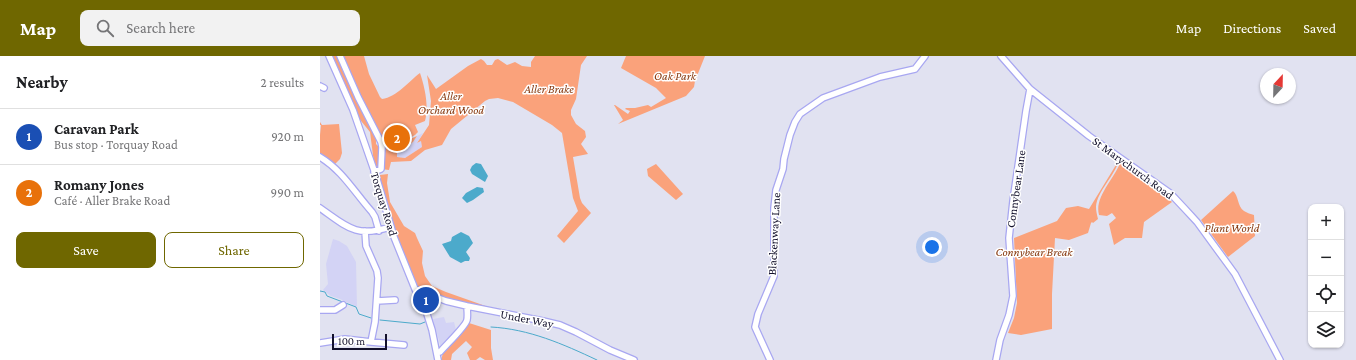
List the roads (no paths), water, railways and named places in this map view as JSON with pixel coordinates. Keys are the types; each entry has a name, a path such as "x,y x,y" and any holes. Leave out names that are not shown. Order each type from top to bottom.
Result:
{"street":[{"name":"Torquay Road","path":"329,56 353,110 374,172 390,227 415,289 428,316 438,360"},
{"path":"340,56 358,97 381,142 381,169 374,172"},
{"name":"Blackenway Lane","path":"770,360 755,327 758,314 774,276 774,208 776,190 783,169 790,135 795,122 800,114 823,98 880,77 915,68 925,56"},
{"name":"St Marychurch Road","path":"1002,56 1030,89 1089,136 1170,193 1186,209 1235,274 1280,360"},
{"name":"Connybear Lane","path":"996,360 1000,340 1009,315 1013,296 1009,238 1013,201 1030,89"},
{"path":"320,157 331,163 340,172 360,199 372,212 379,230"},
{"path":"320,208 344,226 352,230 379,230 390,227"},
{"path":"365,231 366,246 377,271 378,278 375,322 371,342"},
{"name":"Under Way","path":"415,289 467,306 560,325 610,350 634,360"},
{"path":"377,301 395,300"},
{"path":"320,310 335,310 343,305"},
{"path":"437,353 440,352 453,336 466,325 468,319 467,306"},
{"path":"320,343 345,339 404,345"}],"water":[{"path":"476,163 481,164 488,176 485,182 472,174 470,170"},
{"path":"477,187 483,188 484,192 467,203 462,198 466,193"},
{"path":"461,232 469,236 473,243 466,252 470,258 469,261 461,263 450,257 442,244 451,241 452,237"}],"waterway":[{"path":"320,291 325,292 327,296 356,307 359,314 371,318"},
{"path":"380,320 420,324 425,322"},
{"path":"491,327 505,328 546,338 597,360"}],"place":[{"name":"Romany Jones","path":"397,138"},
{"name":"Caravan Park","path":"426,300"}],"park label":[{"name":"Oak Park","path":"675,76"},
{"name":"Aller Brake","path":"549,89"},
{"name":"Aller Orchard Wood","path":"451,103"},
{"name":"Plant World","path":"1232,228"},
{"name":"Connybear Break","path":"1034,252"}]}
